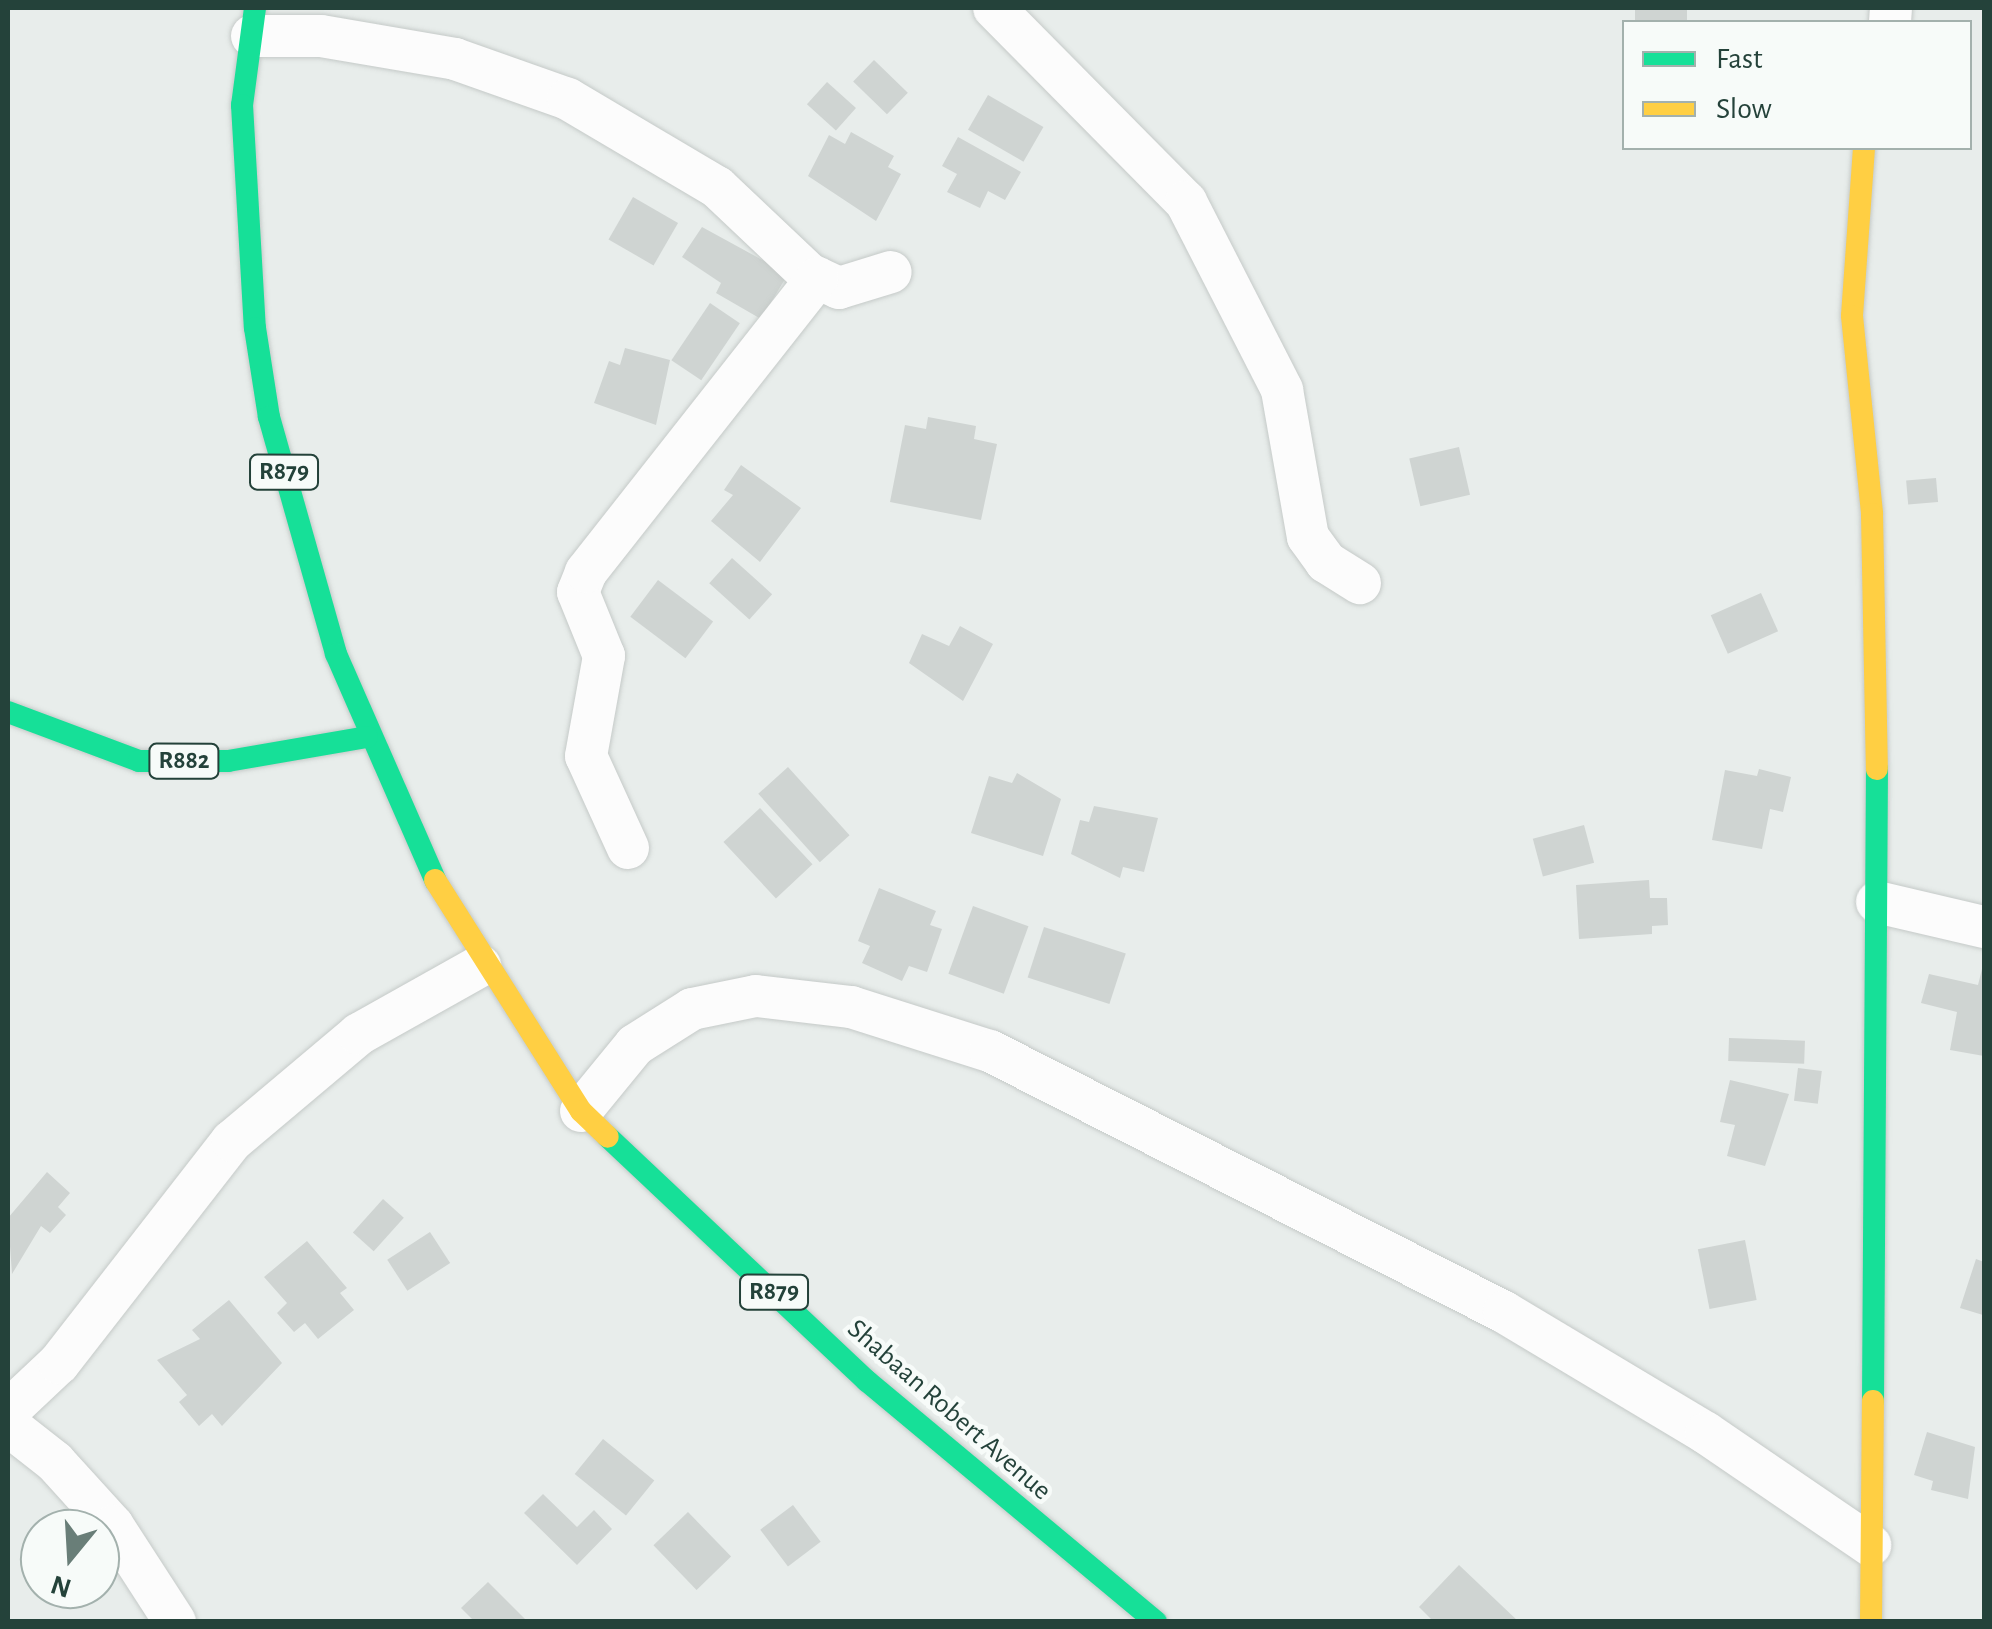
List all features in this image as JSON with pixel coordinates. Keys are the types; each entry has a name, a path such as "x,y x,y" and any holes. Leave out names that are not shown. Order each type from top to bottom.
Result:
{"main road":[{"name":"R879","path":"254,22 242,106 256,328 269,416 367,737"},
{"path":"1864,150 1852,316 1872,514 1877,902 1871,1622"},
{"name":"R882","path":"8,712 139,761 228,762 367,737"},
{"name":"Shabaan Robert Avenue","path":"367,737 448,910 480,966 581,1111 867,1381 1156,1622"}],"street":[{"path":"994,8 1186,202 1282,390 1308,536 1326,562 1360,582"},
{"path":"254,22 455,60 568,99 717,187 817,278 839,288 891,272"},
{"path":"628,848 586,756 604,656 578,592 586,572 817,278"},
{"path":"1877,902 1984,927"},
{"path":"8,1411 59,1363 232,1141 359,1034 480,966"},
{"path":"581,1111 634,1045 692,1009 756,996 851,1007 990,1050 1504,1312 1706,1433 1870,1545"},
{"path":"8,1425 55,1462 113,1526 175,1622"}],"building":[{"path":"1635,8 1687,8 1687,20 1635,20"},
{"path":"874,60 908,93 887,114 853,82"},
{"path":"827,82 856,108 836,130 807,104"},
{"path":"988,95 1043,127 1023,162 968,130"},
{"path":"851,132 894,156 888,167 901,174 876,221 808,176 829,135 845,144"},
{"path":"958,137 1021,172 1005,200 988,191 980,208 947,192 957,174 942,166"},
{"path":"633,197 678,223 654,265 608,239"},
{"path":"702,227 788,274 761,319 716,293 721,283 682,257"},
{"path":"710,303 740,323 701,380 671,360"},
{"path":"625,348 670,360 656,425 594,403 609,361 620,365"},
{"path":"928,417 976,426 974,439 997,444 981,520 890,502 905,425 926,429"},
{"path":"1459,447 1470,495 1420,506 1409,458"},
{"path":"741,465 801,508 760,562 711,521 733,495 724,490"},
{"path":"1936,478 1938,502 1908,505 1906,481"},
{"path":"732,558 772,594 749,619 709,583"},
{"path":"658,580 713,622 685,658 630,617"},
{"path":"1761,593 1778,631 1728,654 1711,615"},
{"path":"960,626 993,644 963,701 909,663 922,634 949,646"},
{"path":"788,767 850,835 820,862 758,794"},
{"path":"1759,769 1791,777 1783,812 1770,809 1762,849 1712,840 1725,770 1757,776"},
{"path":"1017,773 1061,799 1043,856 971,833 989,776 1012,783"},
{"path":"1094,806 1158,818 1144,872 1123,867 1120,878 1071,854 1080,820 1089,822"},
{"path":"760,808 813,864 776,898 723,842"},
{"path":"1584,825 1594,863 1543,876 1533,839"},
{"path":"1649,880 1650,898 1667,898 1668,925 1652,926 1652,934 1579,939 1576,885"},
{"path":"879,888 936,911 930,925 942,929 927,972 909,966 902,981 862,963 870,946 858,941"},
{"path":"973,906 1028,926 1004,994 948,974"},
{"path":"1044,927 1126,954 1109,1004 1028,977"},
{"path":"1984,961 1984,1056 1950,1050 1957,1012 1921,1003 1929,974 1978,985"},
{"path":"1729,1038 1805,1041 1804,1064 1728,1061"},
{"path":"1798,1068 1822,1071 1818,1104 1794,1101"},
{"path":"1730,1080 1789,1094 1765,1166 1727,1156 1735,1125 1720,1122"},
{"path":"47,1172 70,1193 58,1207 66,1215 50,1233 41,1226 12,1274 8,1218"},
{"path":"383,1199 404,1218 374,1251 353,1232"},
{"path":"430,1232 450,1263 407,1291 387,1260"},
{"path":"1745,1240 1757,1300 1710,1309 1698,1249"},
{"path":"307,1241 347,1288 340,1293 354,1310 318,1339 305,1323 294,1332 277,1313 287,1303 264,1277"},
{"path":"1976,1259 1984,1262 1984,1329 1983,1315 1960,1308"},
{"path":"229,1300 282,1363 222,1426 212,1414 199,1426 179,1402 187,1395 157,1360 200,1339 192,1330"},
{"path":"1927,1432 1975,1447 1968,1499 1931,1490 1933,1481 1914,1475"},
{"path":"603,1439 654,1481 626,1516 575,1474"},
{"path":"543,1494 577,1527 594,1510 612,1529 577,1565 524,1513"},
{"path":"793,1505 821,1542 788,1566 760,1530"},
{"path":"688,1512 731,1557 697,1590 653,1545"},
{"path":"1459,1565 1519,1622 1434,1622 1419,1607"},
{"path":"488,1582 524,1622 475,1622 461,1608"}],"traffic: fast":[{"path":"255,8 242,105 255,328 269,417 336,654 435,880"},
{"path":"8,712 139,761 228,761 367,737"},
{"path":"1873,1401 1877,769"},
{"path":"608,1137 867,1381 1156,1622"}],"traffic: slow":[{"path":"1864,150 1852,316 1872,514 1877,769"},
{"path":"435,880 581,1111 608,1137"},
{"path":"1871,1622 1873,1401"}]}
